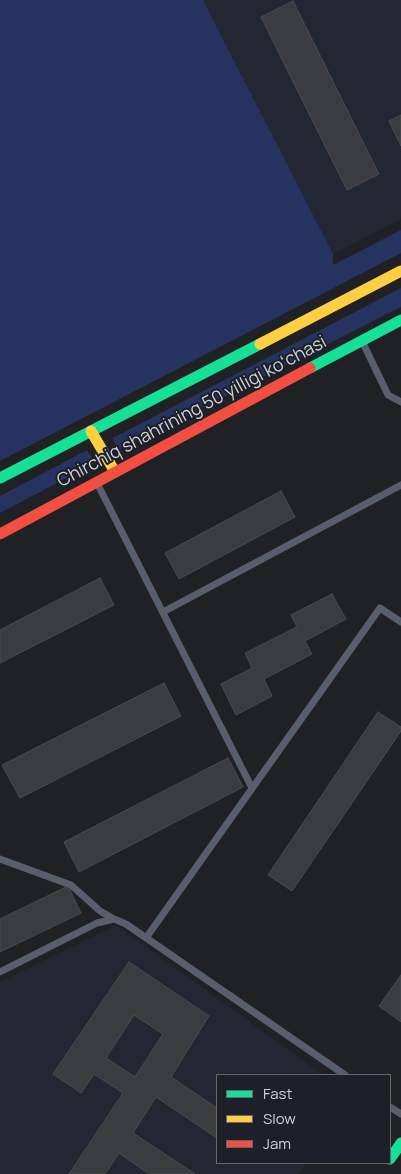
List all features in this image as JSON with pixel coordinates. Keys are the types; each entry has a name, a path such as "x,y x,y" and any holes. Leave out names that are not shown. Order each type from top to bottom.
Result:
{"main road":[{"name":"Chirchiq shahrining 50 yilligi koʻchasi","path":"0,478 401,271"},
{"name":"Chirchiq shahrining 50 yilligi koʻchasi","path":"0,534 401,320"},
{"path":"91,431 115,472"},
{"path":"391,1157 401,1143"}],"lane":[{"path":"362,341 388,395 401,402"},
{"path":"97,482 252,788"},
{"path":"163,612 401,485"},
{"path":"146,938 380,608 401,622"},
{"path":"0,859 71,885 100,911 146,938 344,1074"},
{"path":"0,972 97,923 114,919"}],"shaded area":[{"path":"0,0 203,0 333,254 333,265 401,230 401,253 0,461"},
{"path":"203,0 401,0 401,219 333,254"},
{"path":"401,288 401,307 118,450 113,438"},
{"path":"87,450 95,463 0,513 0,496"},
{"path":"116,925 322,1074 216,1074 216,1164 306,1164 299,1174 0,1174 0,982"}],"building":[{"path":"293,1 379,174 347,190 261,17"},
{"path":"401,115 401,146 389,121"},
{"path":"281,491 295,517 179,579 165,553"},
{"path":"100,578 114,605 0,663 0,630"},
{"path":"332,594 346,619 305,641 312,654 264,679 272,696 236,715 221,684 252,668 245,653 297,627 291,615"},
{"path":"164,683 181,716 20,798 2,765"},
{"path":"378,712 401,727 401,731 292,891 268,875"},
{"path":"228,758 243,787 79,872 64,842"},
{"path":"68,886 81,913 0,952 0,919"},
{"path":"129,962 209,1016 171,1077 216,1107 216,1137 156,1097 133,1133 195,1174 149,1174 119,1153 105,1174 69,1174 123,1093 94,1074 81,1093 53,1074","holes":["134,1015 163,1034 135,1077 106,1058"]},
{"path":"401,975 401,1022 379,1006"}],"traffic: fast":[{"path":"310,368 401,320"},
{"path":"0,478 260,344"},
{"path":"391,1158 401,1143"}],"traffic: slow":[{"path":"260,344 401,271"},
{"path":"91,431 115,472"}],"traffic: jam":[{"path":"0,534 310,368"}]}
